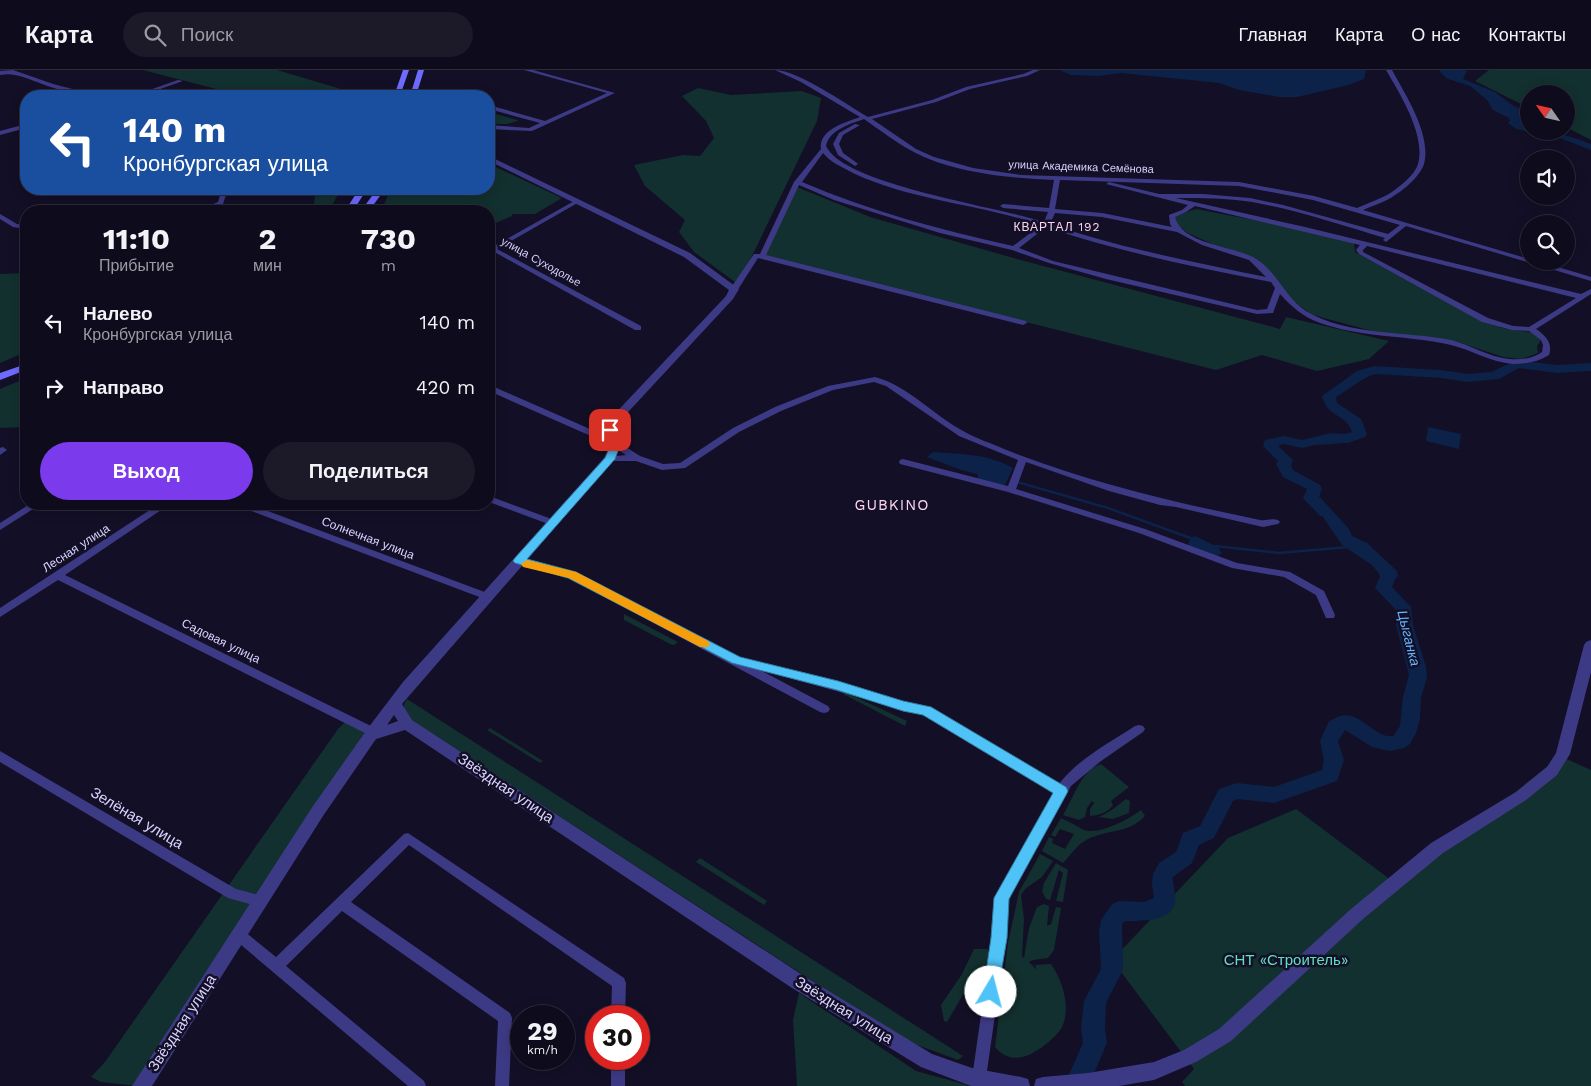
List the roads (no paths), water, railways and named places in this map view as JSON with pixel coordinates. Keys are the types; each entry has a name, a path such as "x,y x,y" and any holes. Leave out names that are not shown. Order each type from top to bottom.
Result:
{"main road":[{"path":"399,90 406,70"},
{"path":"415,90 421,70"},
{"path":"0,377 20,369"}],"street":[{"path":"495,127 526,130 545,124 612,93 527,70"},
{"name":"улица Академика Семёнова","path":"778,70 803,81 867,119 903,144 932,158 972,170 1057,179 1239,184 1314,198 1520,258"},
{"path":"1037,70 1025,75 968,88 934,101 840,126 825,140 826,153 860,174 931,198 994,210 1046,224 1105,244 1272,280"},
{"path":"1358,210 1393,193 1410,178 1421,164 1422,143 1389,70"},
{"path":"0,73 11,71 51,86 69,90"},
{"path":"153,90 180,81"},
{"path":"495,109 545,124"},
{"path":"867,119 848,128 836,140 837,152 847,160 868,171 920,190 961,199 1052,211 1102,215 1178,230 1210,246 1252,260 1302,311 1312,317 1378,333 1452,343 1496,360 1513,362 1537,360 1546,353 1548,346 1544,338 1531,329 1512,328 1485,320 1362,253 1359,250 1364,245"},
{"path":"0,134 20,128"},
{"path":"762,257 797,182 811,162 825,148"},
{"path":"495,161 687,254 734,289"},
{"path":"1014,248 1046,224 1052,211 1057,179"},
{"path":"1089,180 1312,231 1582,297"},
{"path":"1123,188 1124,180"},
{"path":"797,182 836,199 942,232 1014,248 1051,262 1109,277 1257,312 1270,311 1279,288"},
{"path":"216,205 221,203 223,195"},
{"path":"1159,196 1203,196 1250,200 1281,206 1390,237"},
{"name":"улица Суходолье","path":"495,247 578,201"},
{"path":"1178,230 1171,220 1171,216 1184,211 1192,205"},
{"path":"0,216 15,226 20,226"},
{"path":"1378,248 1405,224"},
{"name":"улица Суходолье","path":"495,251 638,328"},
{"path":"395,704 408,686 486,596 610,459 613,451 610,428 617,416 670,362 730,296 756,255 1023,323"},
{"path":"1560,270 1591,279"},
{"path":"1531,329 1591,291"},
{"path":"0,381 13,372"},
{"path":"495,391 612,442 638,458 662,468 682,466 736,430 778,409 830,388 874,379 889,384 962,434 1023,459 1112,489 1160,502 1263,524 1275,522"},
{"path":"610,459 620,457 638,458"},
{"path":"1011,490 1023,459"},
{"path":"903,462 1011,490 1142,531 1234,566 1286,574 1320,593 1330,616"},
{"path":"495,501 554,523"},
{"path":"0,527 27,510"},
{"name":"Лесная улица","path":"0,613 156,510"},
{"name":"Солнечная улица","path":"256,510 486,596"},
{"path":"519,561 572,575 736,660 824,709"},
{"name":"Садовая улица","path":"57,575 372,734"},
{"path":"1043,1086 1088,1082 1154,1071 1190,1056 1225,1035 1350,920 1437,848 1521,796 1552,771 1563,754 1591,645"},
{"path":"736,660 926,711 1062,791"},
{"name":"Звёздная улица","path":"141,1086 260,901 372,734 395,704 407,724 806,987 926,1061 979,1078 1021,1086"},
{"path":"372,734 407,724"},
{"path":"979,1078 999,938 1001,898 1066,782 1139,729"},
{"name":"Зелёная улица","path":"0,756 234,894 260,901"},
{"path":"276,966 408,838 619,983 618,1005"},
{"path":"341,903 505,1018 502,1086"},
{"path":"238,935 418,1086"},
{"path":"618,1070 618,1086"}],"water":[{"path":"1059,70 1366,71 1364,79 1349,85 1297,97 1279,97 1239,90 1219,83 1121,73 1099,76 1071,75"},
{"path":"1440,70 1465,70 1467,71 1463,79 1495,92 1520,109 1520,130 1508,123 1510,121 1509,118 1493,110 1487,100 1470,86 1448,79"},
{"path":"1428,427 1461,434 1459,449 1426,441"},
{"path":"1326,436 1344,436 1354,439 1344,443 1303,446 1303,443"},
{"path":"933,452 984,457 1013,468 1005,485 979,480 977,474 927,457"},
{"path":"1320,497 1349,529 1352,536 1367,543 1397,571 1398,576 1386,588 1381,586 1385,581 1372,565 1342,545 1321,514 1304,499"},
{"path":"1195,536 1218,547 1222,553 1216,557 1188,546 1190,538"}],"waterway":[{"name":"Цыганка","path":"1573,140 1591,147"},
{"name":"Цыганка","path":"1325,513 1311,498 1315,488 1288,473 1283,464 1286,463 1286,460 1270,446 1270,443 1284,440 1302,444 1331,437 1348,439 1351,436 1360,434 1356,422 1331,405 1329,396 1353,382 1362,374 1374,370 1441,374 1468,378 1494,376 1517,364 1557,369 1591,367"},
{"path":"1017,482 1108,508 1193,539"},
{"path":"1215,546 1279,553 1349,547"},
{"name":"Цыганка","path":"1081,1086 1079,1079 1095,1043 1093,1028 1095,1001 1112,970 1110,932 1112,920 1120,911 1139,912 1150,910 1165,901 1162,884 1164,874 1171,866 1185,857 1190,839 1207,832 1226,795 1237,791 1274,795 1330,775 1334,760 1329,741 1336,726 1345,722 1384,743 1398,743 1407,733 1412,697 1418,675 1417,667 1404,625 1403,607 1383,588 1388,577 1386,570"}],"district":[{"name":"КВАРТАЛ 192","path":"1057,227"},
{"name":"GUBKINO","path":"892,505"}],"park label":[{"name":"СНТ «Строитель»","path":"1286,960"}]}
